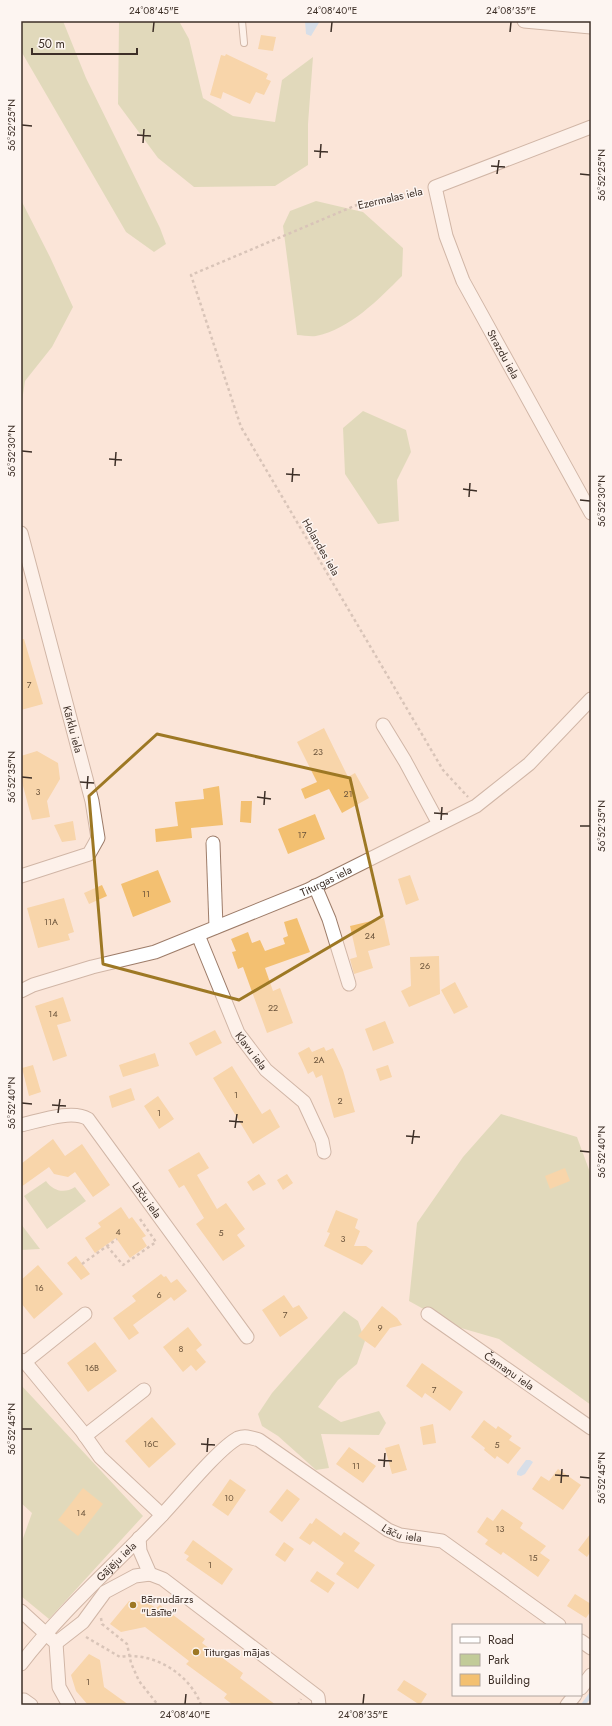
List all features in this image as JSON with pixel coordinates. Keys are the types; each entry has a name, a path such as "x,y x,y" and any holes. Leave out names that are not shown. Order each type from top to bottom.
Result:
{"street":[{"path":"524,21 591,26"},
{"name":"Ezermalas iela","path":"435,188 591,127"},
{"name":"Strazdu iela","path":"435,188 446,236 463,281 591,513"},
{"name":"Kārklu iela","path":"21,533 92,801 98,838 89,854 21,876"},
{"name":"Titurgas iela","path":"21,991 33,985 92,967 155,952 198,935 315,886 476,806 529,764 591,699"},
{"path":"383,725 405,761 439,824"},
{"path":"213,843 216,927"},
{"path":"315,886 329,919 349,984"},
{"name":"Kļavu iela","path":"198,935 238,1033 266,1070 304,1102 322,1141 324,1152"},
{"name":"Lāču iela","path":"21,1125 72,1114 81,1114 88,1119 247,1337"},
{"path":"85,1314 23,1361 100,1456 162,1515"},
{"name":"Čamaņu iela","path":"428,1314 591,1428"},
{"path":"85,1436 144,1390"},
{"name":"Lāču iela","path":"247,1436 259,1440 388,1530 400,1535 442,1541 558,1624"},
{"name":"Gājēju iela","path":"21,1664 44,1634 162,1515 213,1461 231,1443 239,1438 247,1436"},
{"path":"139,1538 140,1551 150,1574"},
{"path":"56,1643 83,1622 105,1592 135,1576 150,1574 163,1579 318,1697 319,1705"},
{"path":"21,1611 44,1634 56,1643 59,1687 69,1705"},
{"path":"582,1642 591,1648"},
{"path":"582,1687 591,1675"},
{"path":"567,1705 574,1696"},
{"path":"21,1704 24,1700 31,1705"}],"lane":[{"path":"242,21 244,43"}],"path":[{"name":"Ezermalas iela","path":"191,276 359,204 435,188"},
{"name":"Holandes iela","path":"191,276 241,427 443,770 476,806"},
{"path":"108,1246 123,1265 156,1242 140,1219"},
{"path":"82,1264 116,1239"},
{"path":"100,1611 102,1624 127,1644 129,1655 139,1681 158,1705"},
{"path":"82,1638 88,1637 120,1657 129,1655 154,1660 171,1668 183,1677 195,1690 202,1705"},
{"path":"298,1705 301,1696"}],"highlighted area":[{"path":"157,734 350,778 382,916 239,1000 103,964 89,796"}],"green space":[{"path":"21,21 63,21 86,78 160,228 166,244 154,252 126,232 21,51"},
{"path":"119,21 179,21 189,39 203,98 233,116 275,122 282,80 313,57 308,124 308,165 275,186 194,187 158,158 118,104"},
{"path":"21,200 73,307 52,347 25,381 21,408"},
{"path":"316,201 363,212 403,248 402,276 373,304 340,327 316,336 297,335 283,226 290,211"},
{"path":"363,411 406,430 411,452 397,480 399,521 378,524 345,474 343,428"},
{"path":"501,1114 577,1137 591,1175 591,1405 499,1339 454,1326 409,1301 417,1223 463,1157"},
{"path":"46,1181 55,1189 63,1191 75,1187 86,1201 47,1229 24,1196"},
{"path":"21,1224 40,1249 21,1250"},
{"path":"344,1311 358,1321 365,1341 357,1364 338,1380 318,1407 341,1422 379,1411 386,1423 379,1435 321,1434 329,1468 316,1470 278,1436 262,1426 258,1414 272,1393"},
{"path":"21,1385 143,1516 49,1619 21,1596 21,1544 32,1513 21,1503"}],"water":[{"path":"305,21 320,21 311,36 306,34"},
{"path":"526,1460 533,1462 525,1474 521,1476 517,1475 517,1472"}],"building":[{"path":"261,35 276,37 273,51 258,49"},
{"path":"226,54 268,74 266,79 271,81 264,95 256,92 250,104 223,92 221,99 210,95 221,55 225,56"},
{"path":"21,639 24,639 43,704 21,710"},
{"path":"324,728 348,777 355,773 369,798 342,813 329,789 305,799 301,789 317,782 297,742"},
{"path":"37,751 58,763 60,779 47,801 50,817 32,820 22,782 21,756"},
{"path":"219,786 223,825 191,828 192,838 156,842 155,829 178,826 175,802 204,799 203,789"},
{"path":"241,801 252,801 251,823 240,822"},
{"path":"315,814 325,839 288,854 278,829"},
{"path":"73,821 76,840 62,842 54,825"},
{"path":"158,870 171,902 133,917 121,884"},
{"path":"410,875 419,900 406,905 398,879"},
{"path":"102,885 107,896 89,904 84,893"},
{"path":"64,898 74,932 68,934 70,940 38,948 27,908"},
{"path":"297,918 310,952 265,968 273,991 280,988 293,1023 267,1033 243,967 238,969 232,952 236,951 231,939 248,932 252,943 260,940 265,951 285,944 283,938 288,936 284,922"},
{"path":"384,918 390,945 368,951 373,968 354,974 350,959 357,957 350,926"},
{"path":"439,956 440,994 409,1007 401,991 411,986 410,957"},
{"path":"455,982 468,1007 454,1014 441,990"},
{"path":"63,997 71,1021 57,1025 67,1056 53,1061 35,1006"},
{"path":"385,1021 394,1043 373,1051 365,1029"},
{"path":"215,1030 222,1043 196,1056 189,1043"},
{"path":"309,1047 312,1052 324,1047 326,1051 333,1048 343,1070 355,1112 334,1118 322,1075 316,1078 313,1071 308,1074 298,1053"},
{"path":"155,1053 159,1066 123,1077 119,1065"},
{"path":"33,1065 41,1092 29,1096 22,1068"},
{"path":"388,1065 392,1077 380,1081 376,1069"},
{"path":"232,1066 262,1114 270,1109 280,1127 253,1144 213,1078"},
{"path":"131,1088 135,1100 112,1108 109,1096"},
{"path":"158,1096 174,1119 159,1129 144,1106"},
{"path":"53,1139 65,1156 82,1144 110,1185 93,1197 75,1172 68,1177 54,1174 49,1167 21,1187 21,1164"},
{"path":"199,1152 209,1168 197,1175 217,1209 226,1203 245,1229 237,1235 245,1246 223,1261 196,1224 204,1218 184,1185 179,1188 168,1170"},
{"path":"565,1168 570,1181 550,1189 545,1176"},
{"path":"259,1174 266,1184 253,1191 247,1182"},
{"path":"287,1174 293,1183 283,1190 277,1180"},
{"path":"121,1207 129,1219 132,1217 146,1236 142,1238 147,1246 130,1258 116,1238 95,1253 85,1238 101,1227 98,1223"},
{"path":"336,1210 358,1219 355,1228 360,1231 354,1246 366,1246 373,1251 362,1265 324,1246 330,1233 327,1232"},
{"path":"76,1256 90,1274 81,1280 67,1263"},
{"path":"38,1265 63,1294 34,1319 21,1303 21,1280"},
{"path":"161,1274 164,1277 166,1276 171,1283 177,1279 187,1291 174,1301 171,1297 133,1325 139,1333 129,1340 113,1318 136,1301 132,1296"},
{"path":"284,1295 293,1308 299,1305 308,1318 280,1337 262,1310"},
{"path":"382,1306 397,1318 402,1325 390,1328 375,1348 358,1336"},
{"path":"188,1327 202,1345 196,1350 206,1362 196,1371 191,1365 183,1372 163,1347"},
{"path":"95,1342 117,1371 88,1392 67,1363"},
{"path":"422,1363 463,1392 450,1411 425,1393 422,1398 406,1386"},
{"path":"152,1417 176,1444 149,1468 125,1441"},
{"path":"484,1420 496,1429 498,1426 512,1436 509,1440 521,1448 508,1464 497,1456 495,1459 484,1450 485,1448 471,1437"},
{"path":"433,1424 436,1443 423,1445 420,1427"},
{"path":"399,1444 407,1470 392,1474 385,1448"},
{"path":"349,1447 376,1466 363,1483 336,1464"},
{"path":"558,1469 581,1485 563,1510 532,1489 541,1476 549,1481"},
{"path":"230,1479 246,1490 228,1516 212,1505"},
{"path":"83,1488 103,1504 78,1536 58,1520"},
{"path":"287,1489 300,1499 282,1522 269,1512"},
{"path":"502,1509 523,1523 520,1528 546,1546 540,1553 550,1560 538,1577 503,1552 501,1555 485,1544 488,1540 477,1532 487,1517 493,1521"},
{"path":"316,1518 341,1536 344,1532 360,1543 354,1551 375,1565 358,1589 336,1574 344,1563 313,1541 310,1545 299,1538 310,1523 312,1524"},
{"path":"591,1533 591,1551 587,1557 578,1550"},
{"path":"193,1540 233,1569 222,1585 186,1560 189,1556 184,1553"},
{"path":"284,1542 294,1549 285,1562 275,1555"},
{"path":"317,1571 335,1583 328,1593 310,1581"},
{"path":"575,1594 591,1604 591,1611 586,1618 567,1606"},
{"name":"Titurgas mājas","path":"129,1601 146,1602 156,1608 160,1605 205,1639 202,1643 243,1673 240,1678 276,1705 233,1705 224,1698 227,1694 186,1664 189,1661 145,1627 121,1632 110,1624"},
{"path":"89,1654 100,1660 104,1687 129,1705 88,1705 76,1691 71,1675"},
{"path":"404,1680 427,1694 420,1705 397,1690"}],"waterway":[{"path":"583,1705 591,1694"}],"place":[{"name":"Bērnudārzs \"Lāsīte\"","path":"133,1605"},
{"name":"Titurgas mājas","path":"196,1652"}]}
